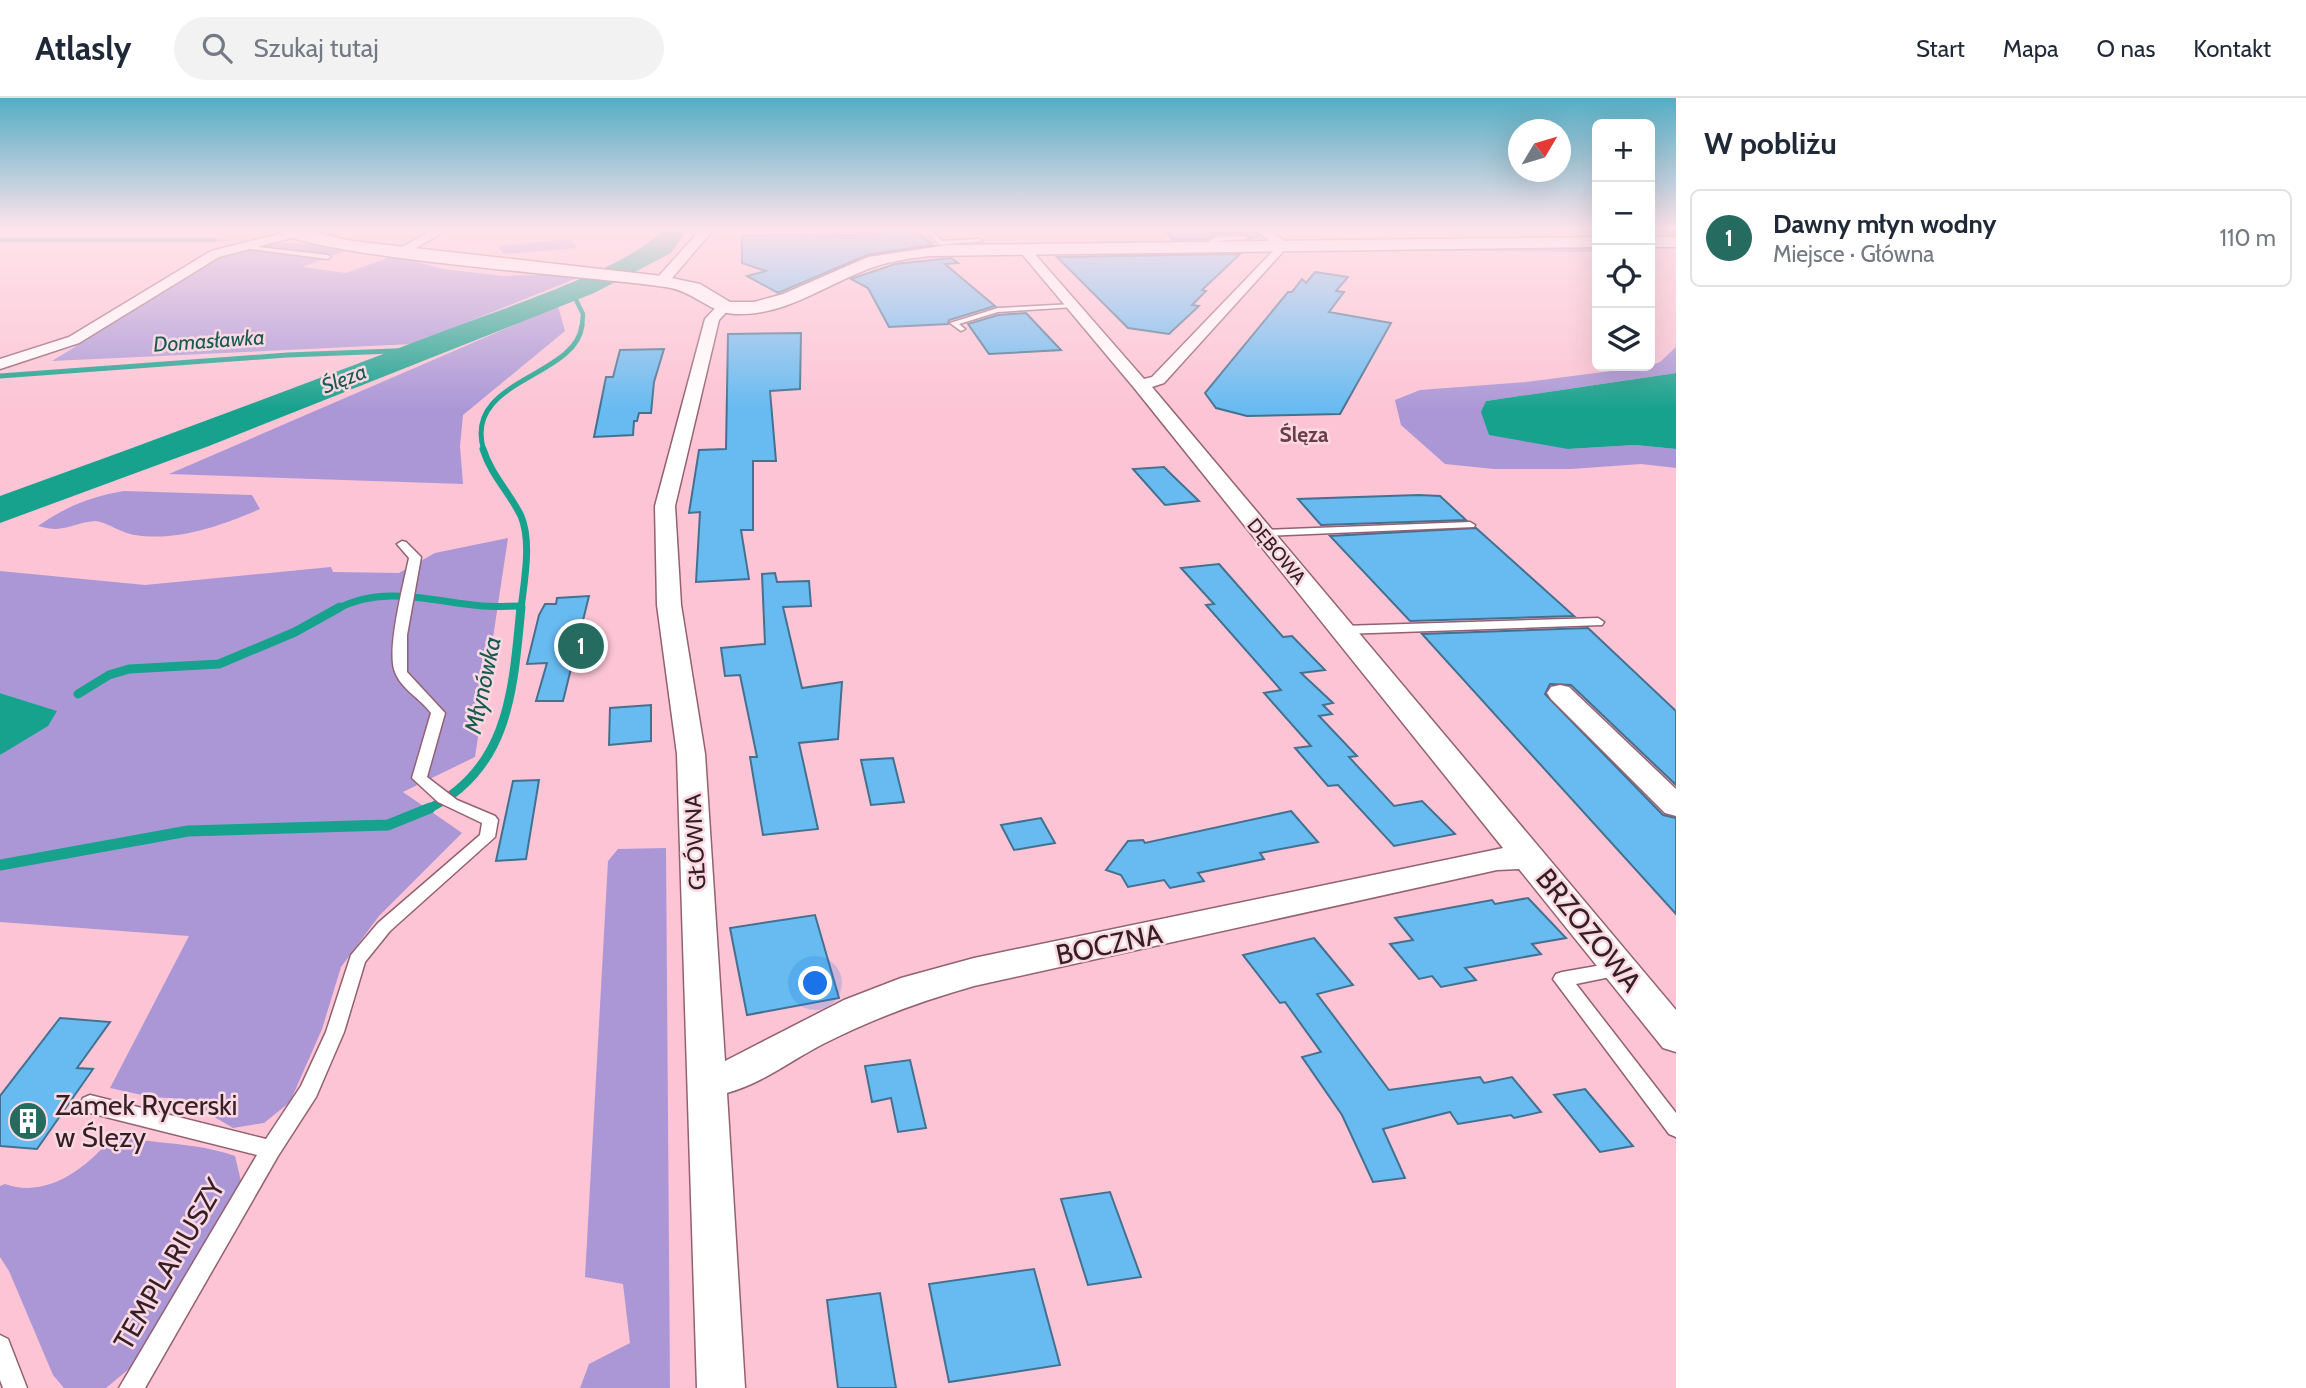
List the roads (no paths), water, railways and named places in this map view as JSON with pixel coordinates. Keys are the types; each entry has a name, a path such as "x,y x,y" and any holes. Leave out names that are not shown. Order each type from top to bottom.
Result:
{"street":[{"path":"0,364 74,340 159,288"},
{"path":"692,288 699,290 724,307 748,308 781,302 818,288"},
{"name":"DĘBOWA","path":"1058,288 1141,385 1528,857"},
{"path":"1141,385 1158,380 1243,288"},
{"name":"GŁÓWNA","path":"721,1388 691,754 669,604 665,506 712,319 724,307"},
{"path":"1560,693 1676,806"},
{"name":"BOCZNA","path":"706,1082 743,1072 806,1035 857,1010 901,992 950,978 1497,859 1528,857"},
{"name":"BRZOZOWA","path":"1528,857 1676,1037"}],"lane":[{"path":"961,329 954,323 998,310 1073,306"},
{"path":"1262,533 1470,525"},
{"name":"TEMPLARIUSZY","path":"131,1388 271,1149 314,1081 335,1032 357,960 384,927 488,837 490,820 460,809 431,792 419,778 438,713 432,703 411,687 397,659 415,557 402,544"},
{"path":"1342,630 1598,622"},
{"path":"1620,969 1562,979 1676,1128"},
{"path":"90,1104 271,1149"},
{"path":"0,1347 15,1388"}],"waterway":[{"name":"Ślęza","path":"0,510 196,438 581,288"},
{"name":"Młynówka","path":"572,292 583,314 582,327"},
{"name":"Młynówka","path":"484,451 481,427 489,408 504,393 561,357 575,343 582,325"},
{"name":"Domasławka","path":"0,376 287,355 420,350"},
{"name":"Młynówka","path":"483,449 517,508 524,526 526,562 521,609"},
{"path":"337,609 373,597 391,596 482,606 521,606"},
{"path":"78,694 109,675 129,669 219,664 295,632 340,607"},
{"name":"Młynówka","path":"428,809 454,793 475,773 491,750 510,697 521,607"},
{"name":"Młynówka","path":"0,865 188,831 388,825 428,809"}],"place":[{"name":"Dawny młyn wodny","path":"581,646"},
{"name":"Zamek Rycerski w Ślęzy","path":"28,1121"}],"district":[{"name":"Ślęza","path":"1304,435"}]}
